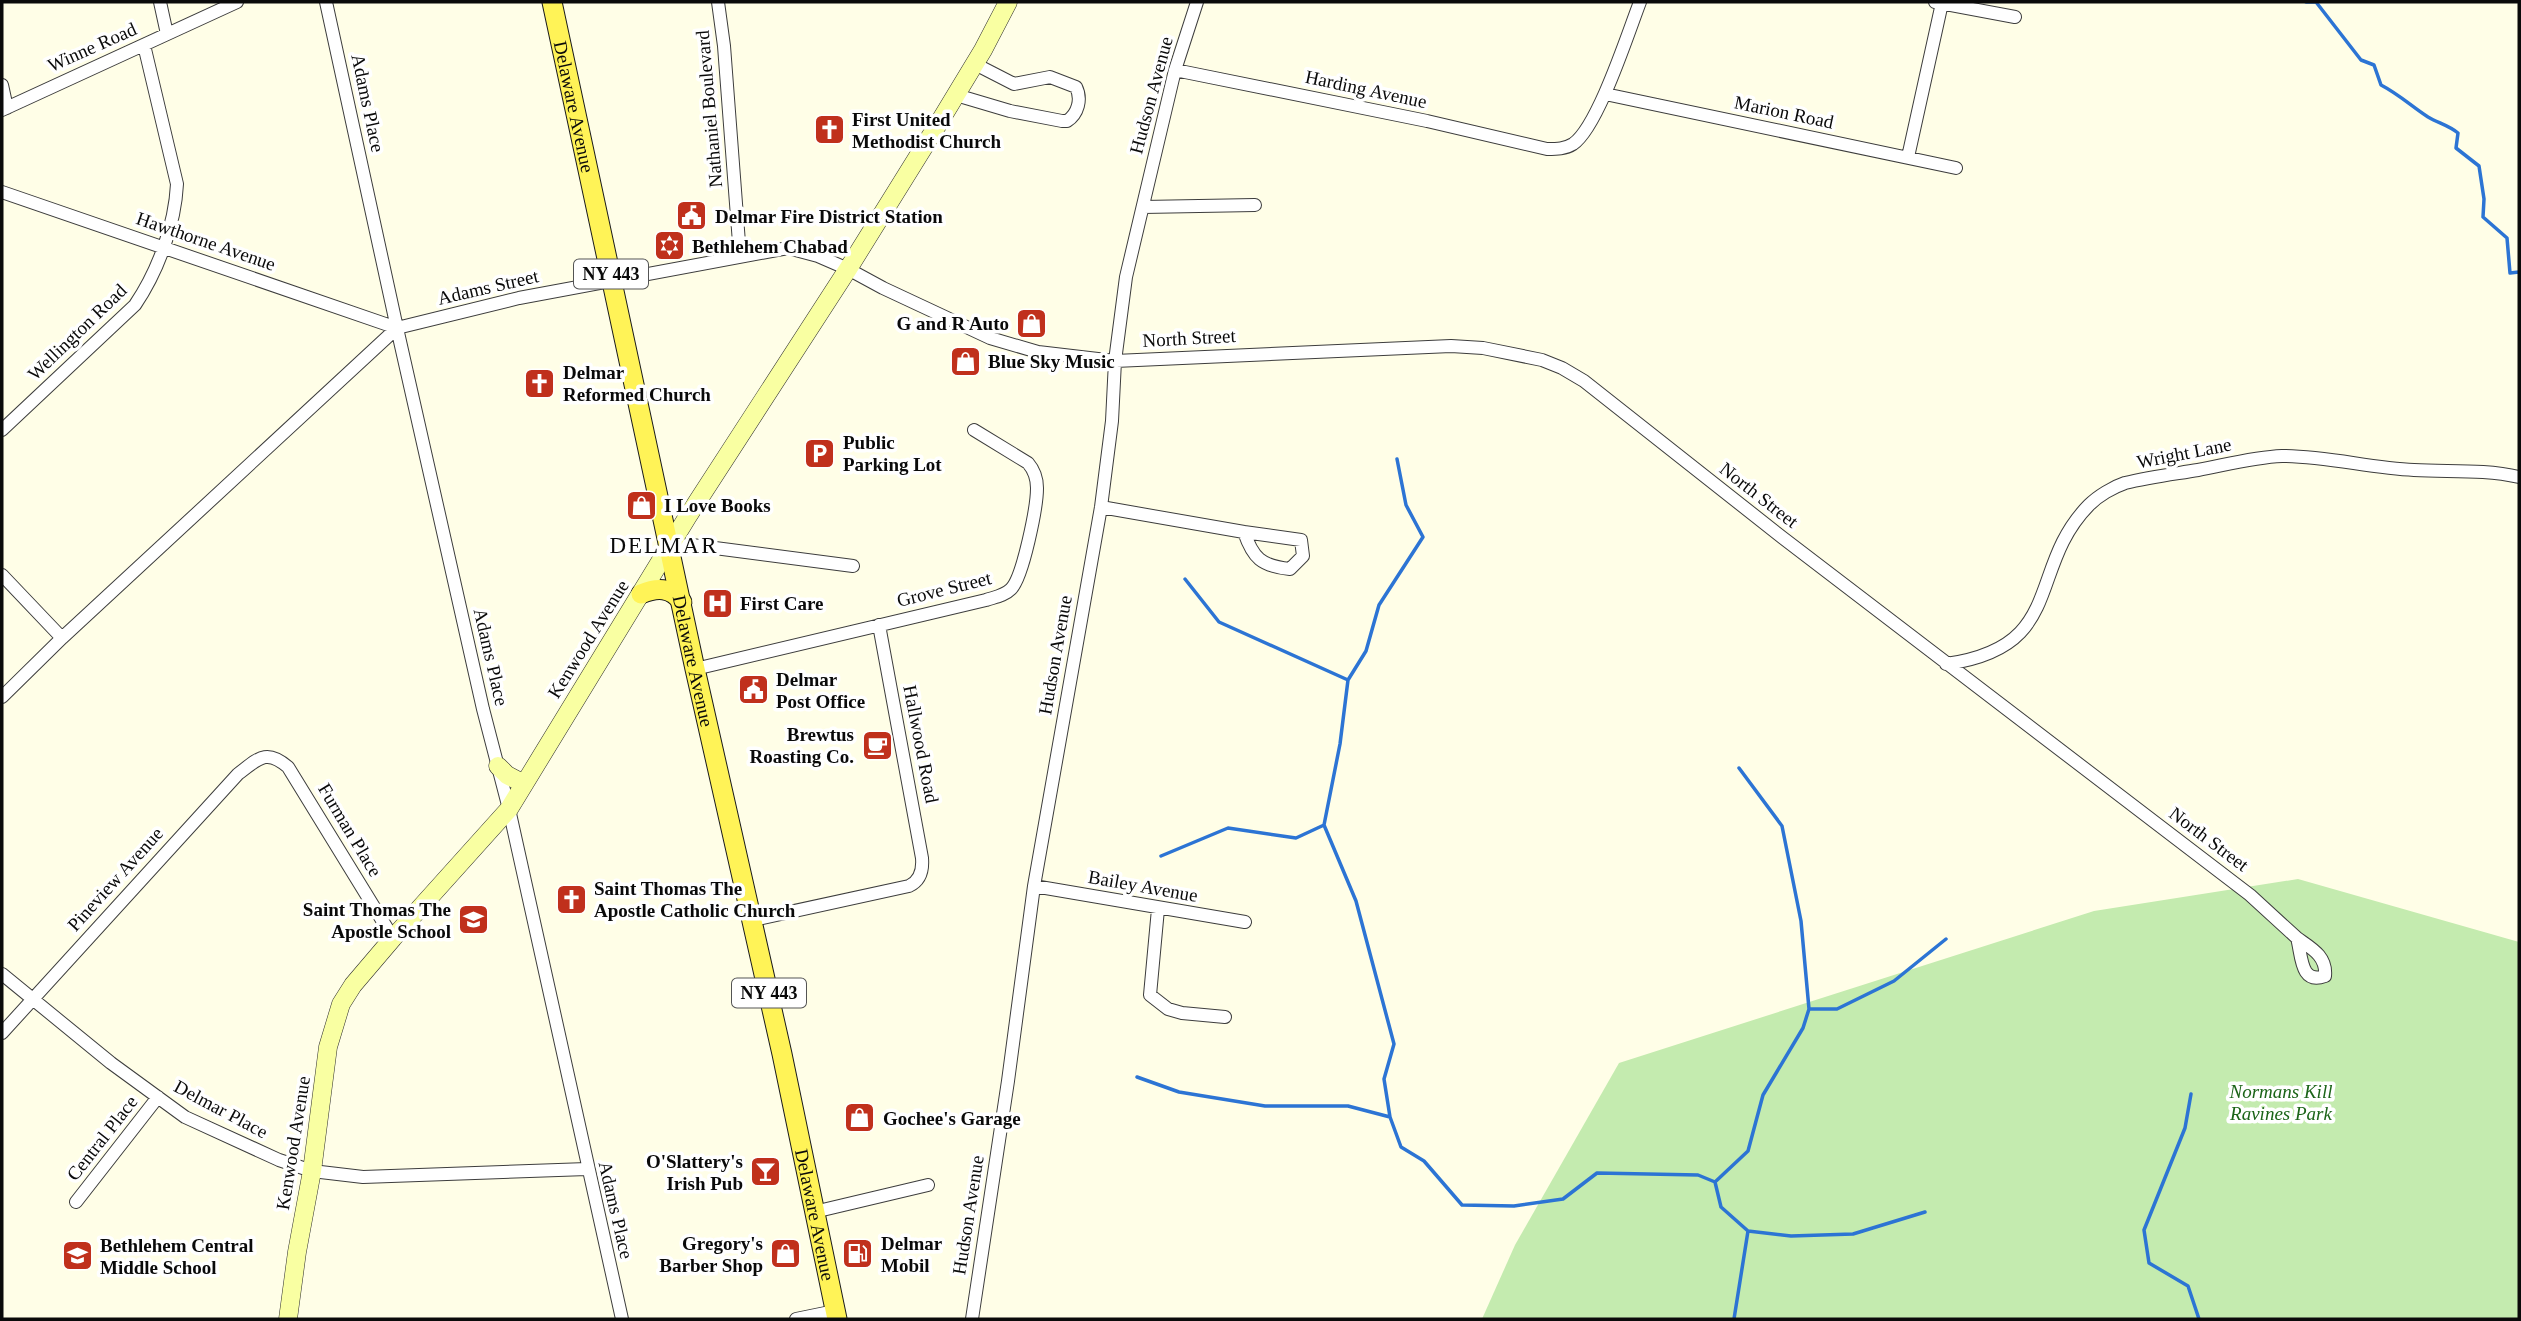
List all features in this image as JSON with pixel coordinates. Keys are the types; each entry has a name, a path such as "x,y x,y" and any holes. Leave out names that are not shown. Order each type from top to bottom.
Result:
{"main road":[{"name":"Delaware Avenue","path":"552,2 695,669 753,920 836,1315"},
{"path":"641,594 656,589 668,590 682,602"}],"street":[{"path":"160,2 167,34"},
{"name":"Winne Road","path":"4,109 237,2"},
{"name":"Adams Place","path":"326,2 397,328 483,709 509,808 622,1319"},
{"name":"Nathaniel Boulevard","path":"718,2 724,46 740,256"},
{"name":"Kenwood Avenue","path":"288,1319 312,1171 328,1047 341,1004 353,985 393,938 509,808 669,546 848,269 956,95 1008,2"},
{"name":"Hudson Avenue","path":"972,1319 1034,886 1101,507 1112,421 1108,361 1175,71 1197,2"},
{"path":"1605,94 1640,2"},
{"path":"1908,157 1938,3 2015,17"},
{"name":"Wellington Road","path":"2,430 135,305 148,287 164,246 177,184 144,45"},
{"path":"956,95 1033,116 1062,121 1073,117 1078,103 1079,93 1076,87 1050,77 1014,84 975,64"},
{"name":"Harding Avenue","path":"1175,71 1400,115 1547,149 1575,143 1583,134 1605,94"},
{"path":"2,85 4,109"},
{"name":"Marion Road","path":"1605,94 1956,168"},
{"name":"Hawthorne Avenue","path":"2,192 397,328"},
{"path":"1143,207 1255,205"},
{"name":"Adams Street","path":"2,697 62,638 397,328 519,298 788,248 818,256 848,269 995,340 1038,352 1108,361"},
{"name":"North Street","path":"1108,361 1451,346 1483,348 1542,360 1562,368 1584,381 1946,664 2250,895 2297,938"},
{"name":"Grove Street","path":"695,669 1003,595 1012,588 1025,556 1035,505 1037,488 1034,470 1028,463 974,430"},
{"name":"Wright Lane","path":"1946,664 1986,655 2019,634 2039,604 2059,552 2078,518 2098,498 2123,484 2282,456 2413,470 2492,471 2519,477"},
{"path":"1101,507 1301,540 1303,556 1290,569 1270,567 1251,553 1244,532"},
{"path":"669,546 692,545 853,566"},
{"path":"2,575 62,638"},
{"name":"Hallwood Road","path":"753,920 909,886 916,881 922,869 910,785 879,625"},
{"name":"Furman Place","path":"264,757 280,759 288,767 393,938"},
{"name":"Pineview Avenue","path":"2,1033 238,774 264,757"},
{"path":"498,766 524,784"},
{"name":"Bailey Avenue","path":"1034,886 1245,922"},
{"path":"1158,909 1150,995 1168,1009 1225,1017"},
{"name":"Delmar Place","path":"2,974 111,1063 186,1116 279,1160 312,1171 363,1177 587,1169"},
{"name":"Central Place","path":"76,1202 158,1097"},
{"path":"814,1212 928,1185"},
{"path":"796,1319 836,1315"}],"green space":[{"name":"Normans Kill Ravines Park","path":"2298,879 2519,942 2519,1319 1482,1319 1515,1245 1619,1063 2094,911"}],"waterway":[{"path":"2306,2 2316,2 2361,60 2374,65 2381,85 2428,117 2458,133 2456,148 2479,166 2484,199 2483,217 2507,238 2510,273 2519,272"},
{"path":"1348,680 1366,651 1379,605 1423,537 1406,505 1397,459"},
{"path":"1185,579 1219,622 1348,680 1340,744 1324,825 1356,901 1394,1044 1384,1079 1390,1117 1401,1147 1424,1161 1462,1205 1514,1206 1563,1199 1597,1173 1698,1175 1715,1182 1721,1207 1748,1231 1734,1319"},
{"path":"1715,1182 1748,1151 1763,1095 1803,1028 1809,1009 1801,921 1782,826 1739,768"},
{"path":"1161,856 1228,828 1296,838 1324,825"},
{"path":"1809,1009 1837,1009 1894,981 1946,939"},
{"path":"1137,1077 1179,1092 1265,1106 1348,1106 1390,1117"},
{"path":"2191,1094 2185,1128 2144,1230 2149,1263 2188,1286 2199,1319"},
{"path":"1748,1231 1791,1236 1853,1234 1925,1212"}],"place":[{"name":"First United Methodist Church","path":"829,130"},
{"name":"Delmar Fire District Station","path":"692,216"},
{"name":"Bethlehem Chabad","path":"669,246"},
{"name":"G and R Auto","path":"1032,323"},
{"name":"Blue Sky Music","path":"965,361"},
{"name":"Delmar Reformed Church","path":"540,383"},
{"name":"Public Parking Lot","path":"820,453"},
{"name":"I Love Books","path":"641,505"},
{"name":"First Care","path":"717,603"},
{"name":"Delmar Post Office","path":"753,690"},
{"name":"Brewtus Roasting Co.","path":"877,745"},
{"name":"Saint Thomas The Apostle Catholic Church","path":"571,899"},
{"name":"Saint Thomas The Apostle School","path":"474,920"},
{"name":"Gochee's Garage","path":"860,1118"},
{"name":"O'Slattery's Irish Pub","path":"766,1172"},
{"name":"Gregory's Barber Shop","path":"786,1254"},
{"name":"Delmar Mobil","path":"858,1254"},
{"name":"Bethlehem Central Middle School","path":"77,1256"}],"district":[{"name":"DELMAR","path":"664,545"}]}
